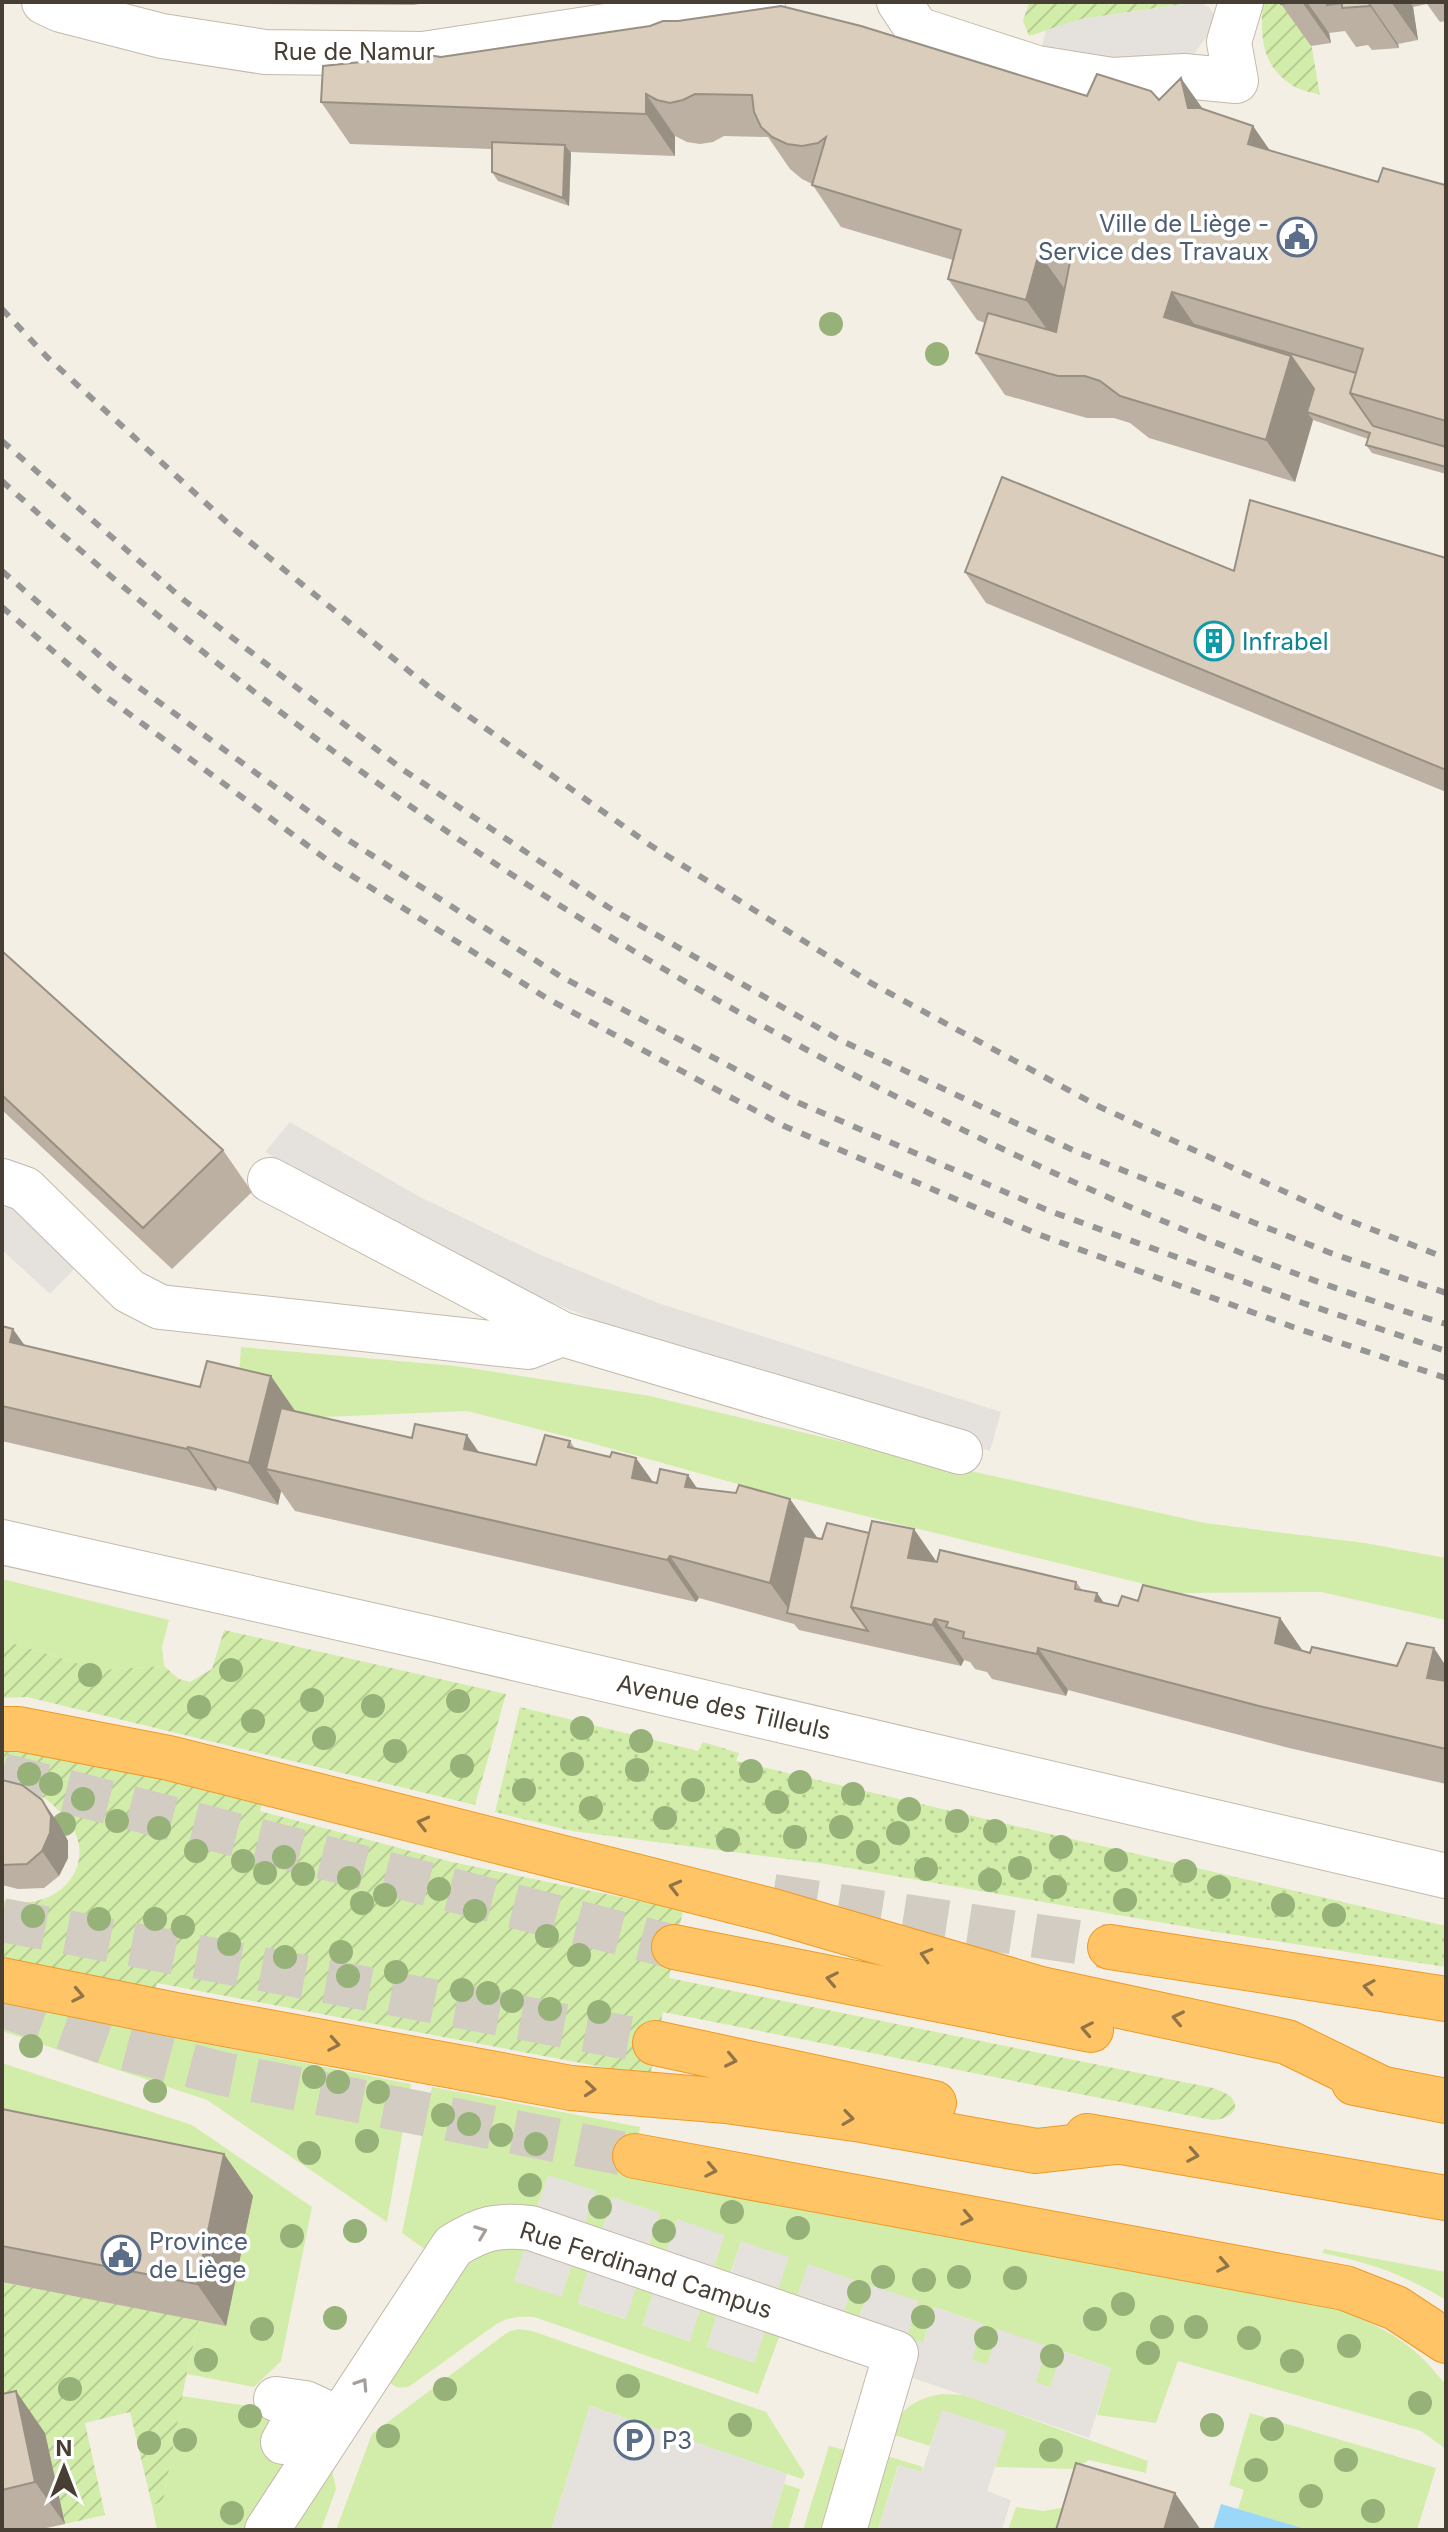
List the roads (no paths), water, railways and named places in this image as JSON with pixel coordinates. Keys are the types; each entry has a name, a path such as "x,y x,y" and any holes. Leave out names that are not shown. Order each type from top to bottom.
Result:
{"highway":[{"path":"2,1729 19,1729 169,1758 773,1911 1041,1989 1287,2042 1383,2089"},
{"path":"674,1947 1446,2101"},
{"path":"1110,1947 1446,1999"},
{"path":"2,1980 571,2088 726,2101 862,2120 1036,2151 1116,2142"},
{"path":"655,2043 1116,2142 1446,2198"},
{"path":"635,2156 1345,2288 1396,2308 1446,2341"}],"street":[{"name":"Rue de Namur","path":"44,2 61,10 162,36 265,52 423,54 763,2"},
{"path":"899,2 917,29 1037,68 1112,80 1184,76 1236,81 1229,42 1241,2"},
{"path":"270,1180 562,1334 960,1452"},
{"path":"2,1181 25,1189 129,1291 160,1307 528,1347 562,1334"},
{"name":"Avenue des Tilleuls","path":"2,1542 447,1642 1446,1876"},
{"name":"Rue Ferdinand Campus","path":"267,2530 453,2246 489,2227 507,2225 531,2228 896,2353 844,2530"},
{"path":"283,2442 303,2405"}],"water":[{"path":"1221,2504 1309,2530 1213,2530"}],"tunnel":[{"path":"2,1775 674,1947"},
{"path":"773,1896 1110,1947"},
{"path":"2,1920 655,2043"},
{"path":"2,2005 115,2046 223,2074 635,2156"}],"railway":[{"path":"2,309 47,357 234,529 436,693 650,845 871,983 1100,1107 1340,1217 1446,1258"},
{"path":"2,441 185,601 402,769 608,907 838,1039 1077,1152 1328,1252 1446,1293"},
{"path":"2,481 115,580 231,674 350,763 472,848 596,928 724,1004 856,1076 1101,1194 1271,1265 1446,1324"},
{"path":"2,571 122,675 345,838 560,976 797,1102 1047,1210 1446,1351"},
{"path":"2,607 105,696 330,862 548,999 784,1126 1040,1235 1293,1327 1446,1378"}],"place":[{"name":"Ville de Liège - Service des Travaux","path":"1297,237"},
{"name":"Infrabel","path":"1214,641"},
{"name":"Province de Liège","path":"121,2255"},
{"name":"P3","path":"634,2440"}]}
